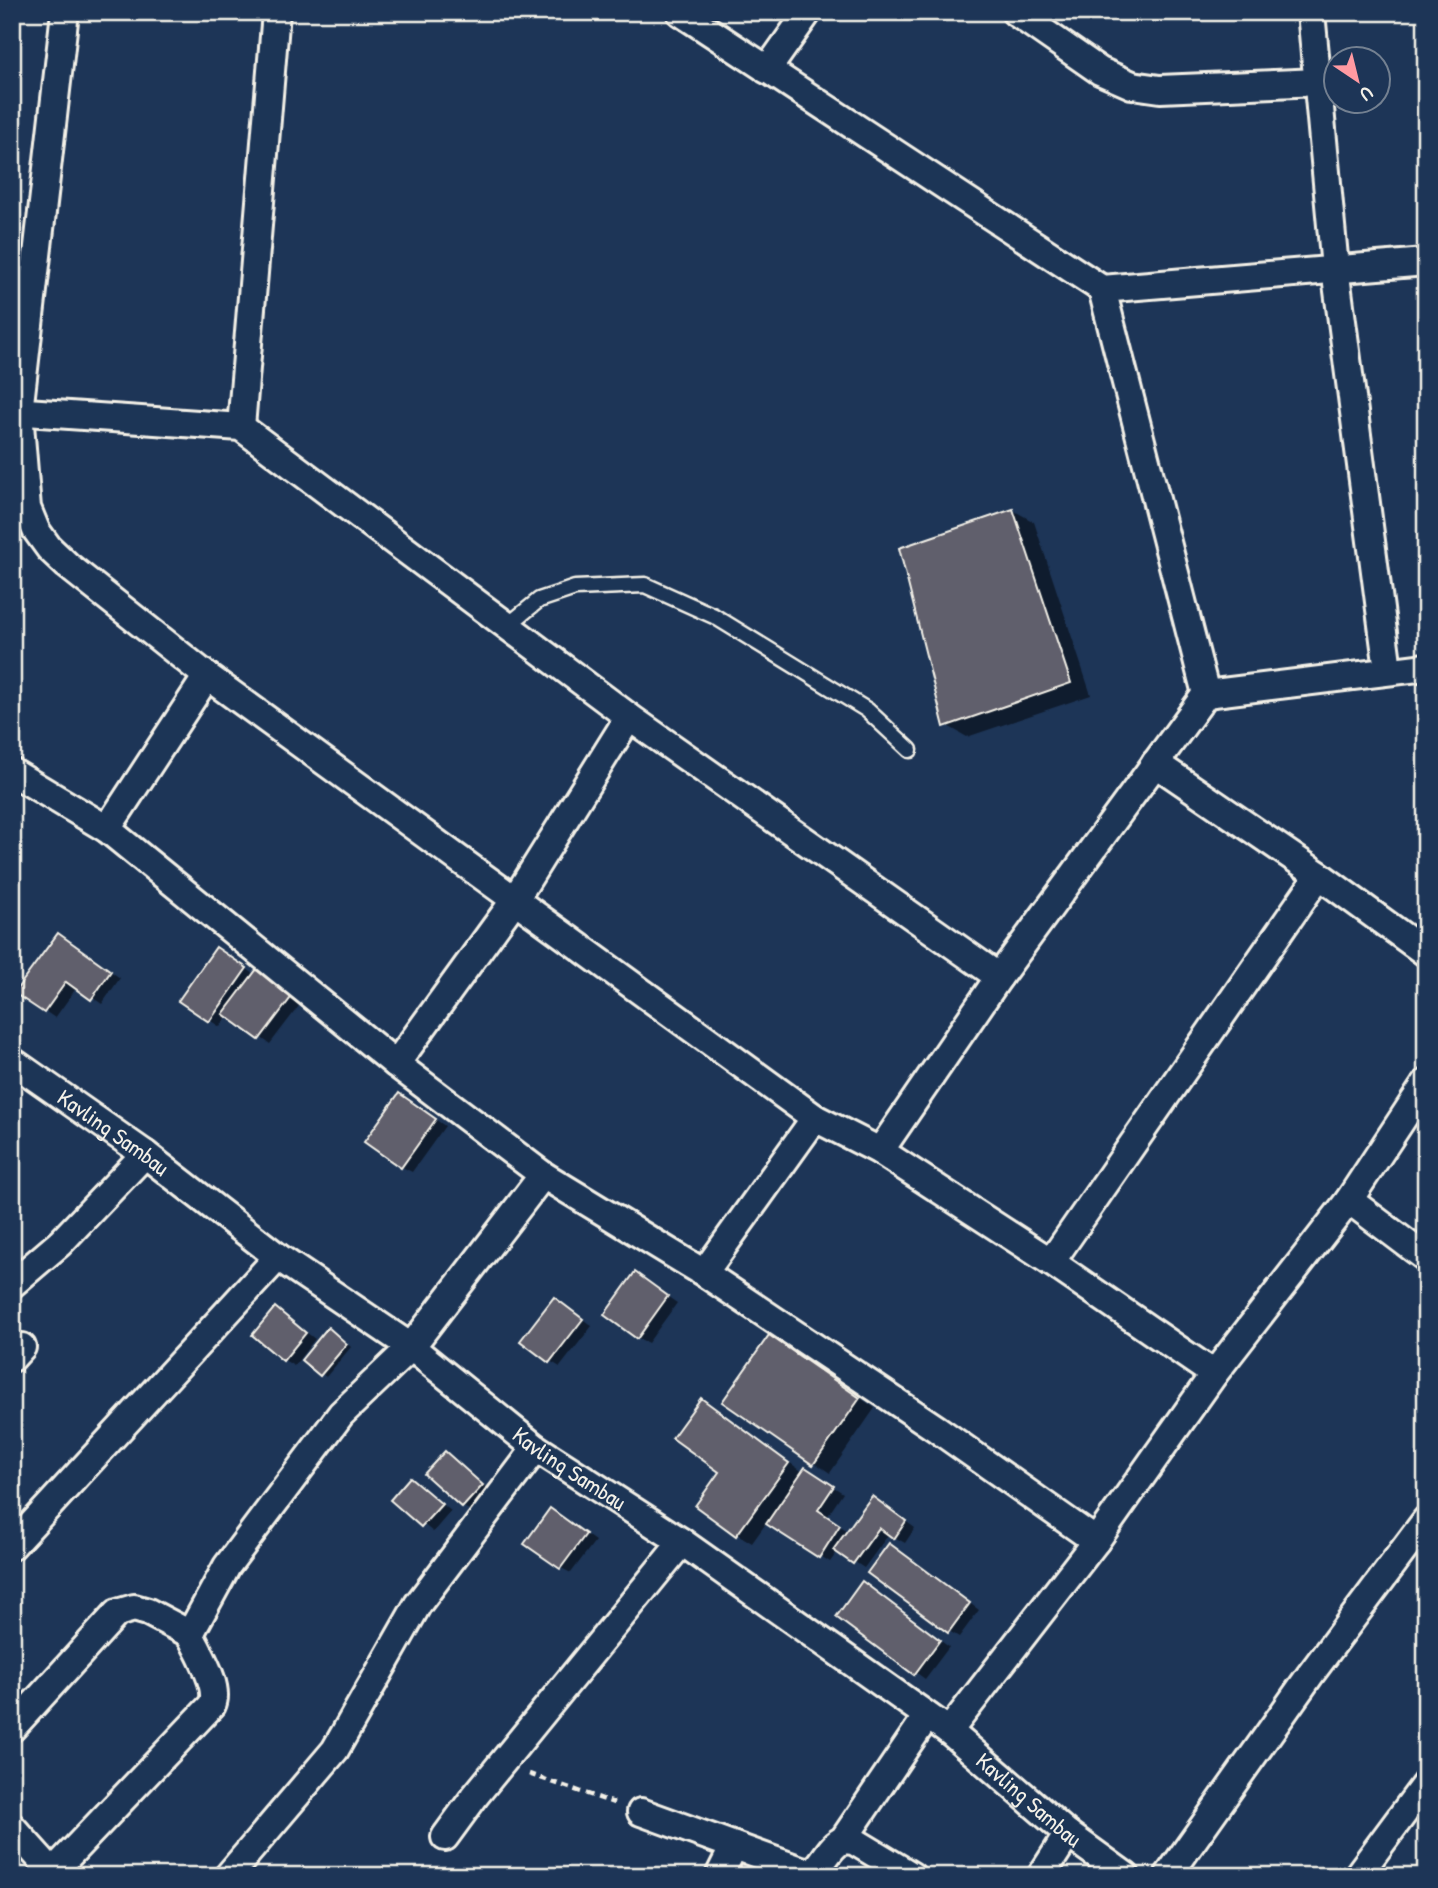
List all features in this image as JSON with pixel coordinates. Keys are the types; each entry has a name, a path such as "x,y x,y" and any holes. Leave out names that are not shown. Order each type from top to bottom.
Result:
{"street":[{"path":"65,12 16,411 27,508 36,530 49,548 66,565 207,676 815,1118 880,1151 1051,1262 1214,1374"},
{"path":"241,427 276,12"},
{"path":"680,12 1102,289 1426,262"},
{"path":"767,70 808,12"},
{"path":"1015,12 1100,71 1132,85 1160,89 1318,82"},
{"path":"1311,12 1335,268 1388,670"},
{"path":"1102,289 1206,694"},
{"path":"16,411 241,427 629,717 999,977"},
{"path":"880,1151 999,977 1206,694 1426,667"},
{"path":"107,830 207,676"},
{"path":"396,1064 514,901 629,717"},
{"path":"1155,763 1319,875 1426,953"},
{"path":"12,772 107,830 396,1064 543,1175 704,1273 937,1429 1096,1541"},
{"path":"1051,1262 1319,875"},
{"name":"Kavling Sambau","path":"12,1061 145,1154 278,1257 411,1347 536,1448 682,1542 949,1731 1068,1834 1126,1876"},
{"path":"949,1731 1096,1541 1214,1374 1349,1200 1426,1083"},
{"path":"704,1273 815,1118"},
{"path":"12,1284 60,1243 145,1154"},
{"path":"190,1634 227,1566 341,1414 411,1347 543,1175"},
{"path":"1349,1200 1426,1258"},
{"path":"12,1546 278,1257"},
{"path":"228,1876 335,1750 418,1604 536,1448"},
{"path":"1168,1876 1310,1675 1426,1520"},
{"path":"445,1837 682,1542"},
{"path":"12,1728 117,1613 134,1608 149,1612 190,1634 214,1686 215,1699 212,1705 52,1874 12,1827"},
{"path":"843,1840 927,1716"},
{"path":"1357,1876 1426,1783"},
{"path":"641,1812 800,1870 813,1872 821,1866 837,1842 843,1840 854,1841 902,1873"},
{"path":"1041,1876 1068,1834"},
{"path":"719,1876 734,1846"}],"lane":[{"path":"507,626 539,600 575,588 645,585 713,616 867,710 910,750"}],"path":[{"path":"501,1765 641,1812"}],"building":[{"path":"1013,509 1071,683 944,727 899,548"},
{"path":"58,933 111,971 91,1000 66,982 44,1013 14,993"},
{"path":"216,947 247,968 209,1022 178,1001"},
{"path":"257,969 293,995 259,1040 223,1014"},
{"path":"399,1093 436,1119 401,1168 364,1142"},
{"path":"635,1272 668,1296 637,1339 604,1315"},
{"path":"554,1297 583,1319 549,1363 520,1341"},
{"path":"275,1307 306,1333 283,1361 252,1335"},
{"path":"328,1327 347,1344 320,1376 301,1360"},
{"path":"769,1335 860,1398 813,1465 722,1402"},
{"path":"701,1398 789,1463 736,1536 695,1506 719,1472 672,1438"},
{"path":"445,1451 483,1485 462,1508 424,1474"},
{"path":"805,1467 834,1486 818,1510 840,1525 819,1558 766,1524"},
{"path":"410,1477 442,1504 421,1527 390,1500"},
{"path":"872,1496 906,1521 894,1539 879,1528 853,1564 833,1550"},
{"path":"550,1508 586,1534 560,1569 524,1544"},
{"path":"889,1543 970,1603 948,1633 867,1573"},
{"path":"862,1581 940,1640 914,1675 836,1617"}]}
